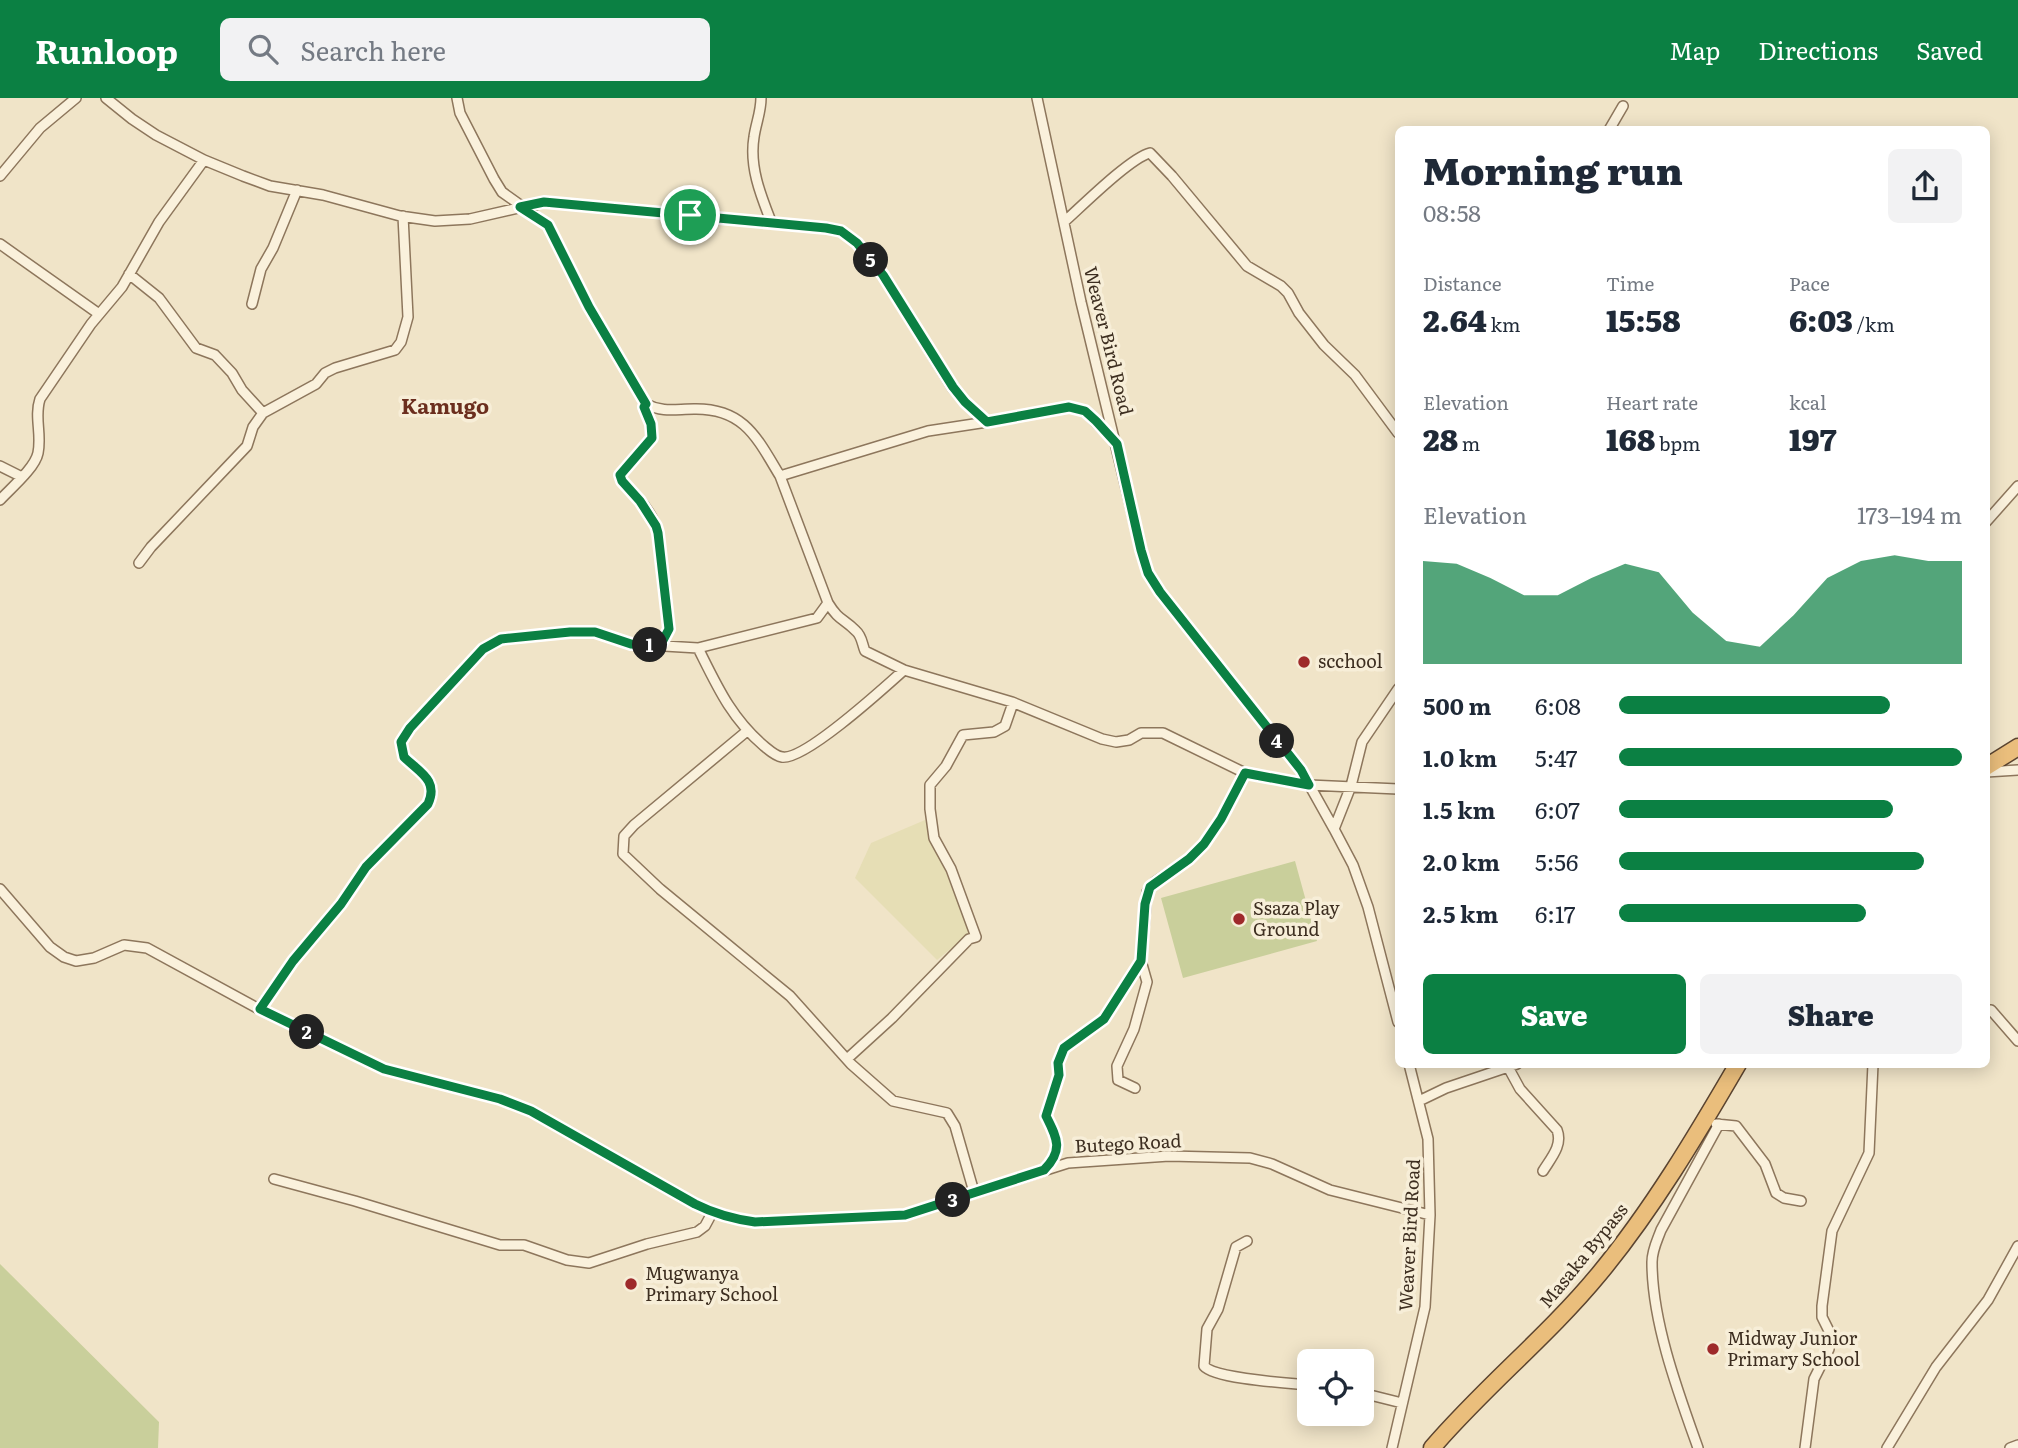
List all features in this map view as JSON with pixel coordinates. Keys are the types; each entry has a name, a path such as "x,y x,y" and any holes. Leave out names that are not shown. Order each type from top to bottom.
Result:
{"highway":[{"path":"1990,764 2018,747"},
{"name":"Masaka Bypass","path":"1432,1448 1556,1322 1600,1273 1712,1124 1736,1068"}],"street":[{"path":"0,176 40,128 76,98"},
{"path":"106,98 156,135 204,160 261,183 323,195 403,216 435,221 470,219 544,202 841,231 857,243 883,275 953,387 987,422"},
{"path":"457,98 460,113 494,180 502,192 548,225 589,307 646,404 661,411 713,409 730,414 747,425 780,475 828,603 838,619 856,631 865,651 905,670 1013,703 1102,739 1116,742 1129,740 1142,733 1163,733 1245,773 1309,785 1395,789"},
{"path":"761,98 761,112 754,136 752,157 756,178 772,224"},
{"name":"Weaver Bird Road","path":"1037,98 1081,302 1148,573 1173,610 1301,770 1353,865 1368,907 1395,1010"},
{"path":"1611,126 1623,106"},
{"path":"1064,222 1118,175 1150,153 1247,266 1281,286 1324,345 1355,374 1395,429"},
{"path":"0,500 38,455 36,411 40,398 129,274 159,222 204,160"},
{"path":"252,304 261,269 273,248 297,190"},
{"path":"139,563 247,446 263,413 316,384 325,373 394,350 401,342 408,317 403,216"},
{"path":"0,244 99,314"},
{"path":"129,274 159,298 196,348 215,355 263,413"},
{"path":"646,404 644,407 651,424 652,438 620,475 656,526 669,629 682,647"},
{"path":"780,475 928,431 1069,407 1085,411 1117,444"},
{"path":"0,466 22,477"},
{"path":"1990,518 2018,486"},
{"path":"817,618 828,603"},
{"path":"260,1009 293,961 341,904 366,867 428,804 433,794 431,784 428,778 404,757 401,742 410,728 483,649 501,639 570,632 595,632 631,644 698,648 817,618 838,619"},
{"path":"660,646 669,629"},
{"path":"698,648 727,704 747,731 781,758 807,748 856,712 905,670"},
{"path":"1334,829 1351,786 1362,742 1395,693"},
{"path":"847,1059 892,1018 969,939 976,937 951,869 934,838 930,785 946,766 963,735 994,732 1005,726 1013,703"},
{"path":"747,731 634,825 624,836 623,854 660,889 790,996 847,1059 893,1101 947,1113 961,1144 974,1192"},
{"path":"1990,772 2018,770"},
{"path":"1135,1088 1118,1080 1116,1073 1134,1029 1147,982 1141,961 1145,904 1150,887 1189,859 1204,844 1221,819 1245,773"},
{"name":"Butego Road","path":"0,889 51,947 64,957 76,961 94,958 124,945 134,944 147,948 260,1009 384,1069 500,1099 531,1111 712,1213 734,1219 755,1222 905,1215 1068,1163 1170,1156 1250,1158 1272,1164 1330,1190 1430,1215"},
{"path":"1044,1170 1054,1159 1058,1141 1046,1116 1059,1075 1060,1055 1064,1048 1104,1019 1141,961"},
{"path":"1990,1010 2018,1041"},
{"name":"Weaver Bird Road","path":"1392,1448 1425,1307 1430,1215 1428,1139 1410,1068"},
{"path":"1419,1101 1446,1088 1504,1068"},
{"path":"1514,1068 1520,1089 1558,1130 1560,1137 1543,1171"},
{"path":"1805,1448 1814,1379 1829,1349 1830,1334 1822,1317 1822,1306 1832,1231 1869,1153 1874,1068"},
{"path":"1698,1448 1660,1324 1652,1260 1654,1245 1712,1124 1736,1126 1765,1164 1779,1197 1801,1201"},
{"path":"274,1179 355,1200 500,1245 524,1245 579,1263 589,1263 647,1244 688,1236 702,1229 712,1213"},
{"path":"1247,1241 1236,1247 1218,1309 1207,1329 1204,1366 1208,1371 1235,1377 1297,1384"},
{"path":"1887,1448 1936,1367 1988,1300 2018,1246"},
{"path":"1374,1396 1402,1403"},
{"path":"2010,1448 2018,1445"}],"shaded area":[{"path":"925,820 970,933 937,960 855,878 871,843"}],"green space":[{"name":"Ssaza Play Ground","path":"1295,861 1317,941 1183,978 1161,898"},
{"path":"0,1264 159,1422 158,1448 0,1448"}],"place":[{"name":"scchool","path":"1304,662"},
{"name":"Ssaza Play Ground","path":"1239,919"},
{"name":"Mugwanya Primary School","path":"631,1284"},
{"name":"Midway Junior Primary School","path":"1713,1349"}],"district":[{"name":"Kamugo","path":"445,407"}],"route":[{"path":"544,202 690,215 841,231 857,243 883,275 953,387 987,422 1069,407 1085,411 1096,421 1117,444 1148,573 1173,610 1301,770 1309,785 1245,773 1221,819 1204,844 1189,859 1150,887 1145,904 1141,961 1104,1019 1064,1048 1060,1055 1059,1075 1046,1116 1058,1141 1054,1159 1044,1170 905,1215 755,1222 712,1213 531,1111 500,1099 384,1069 260,1009 293,961 341,904 366,867 428,804 433,794 431,784 428,778 404,757 401,742 410,728 483,649 501,639 570,632 595,632 631,644 660,646 665,638 669,629 658,533 640,501 620,475 652,438 651,424 644,407 646,404 589,307 554,234 539,217 520,207 544,202"}]}
